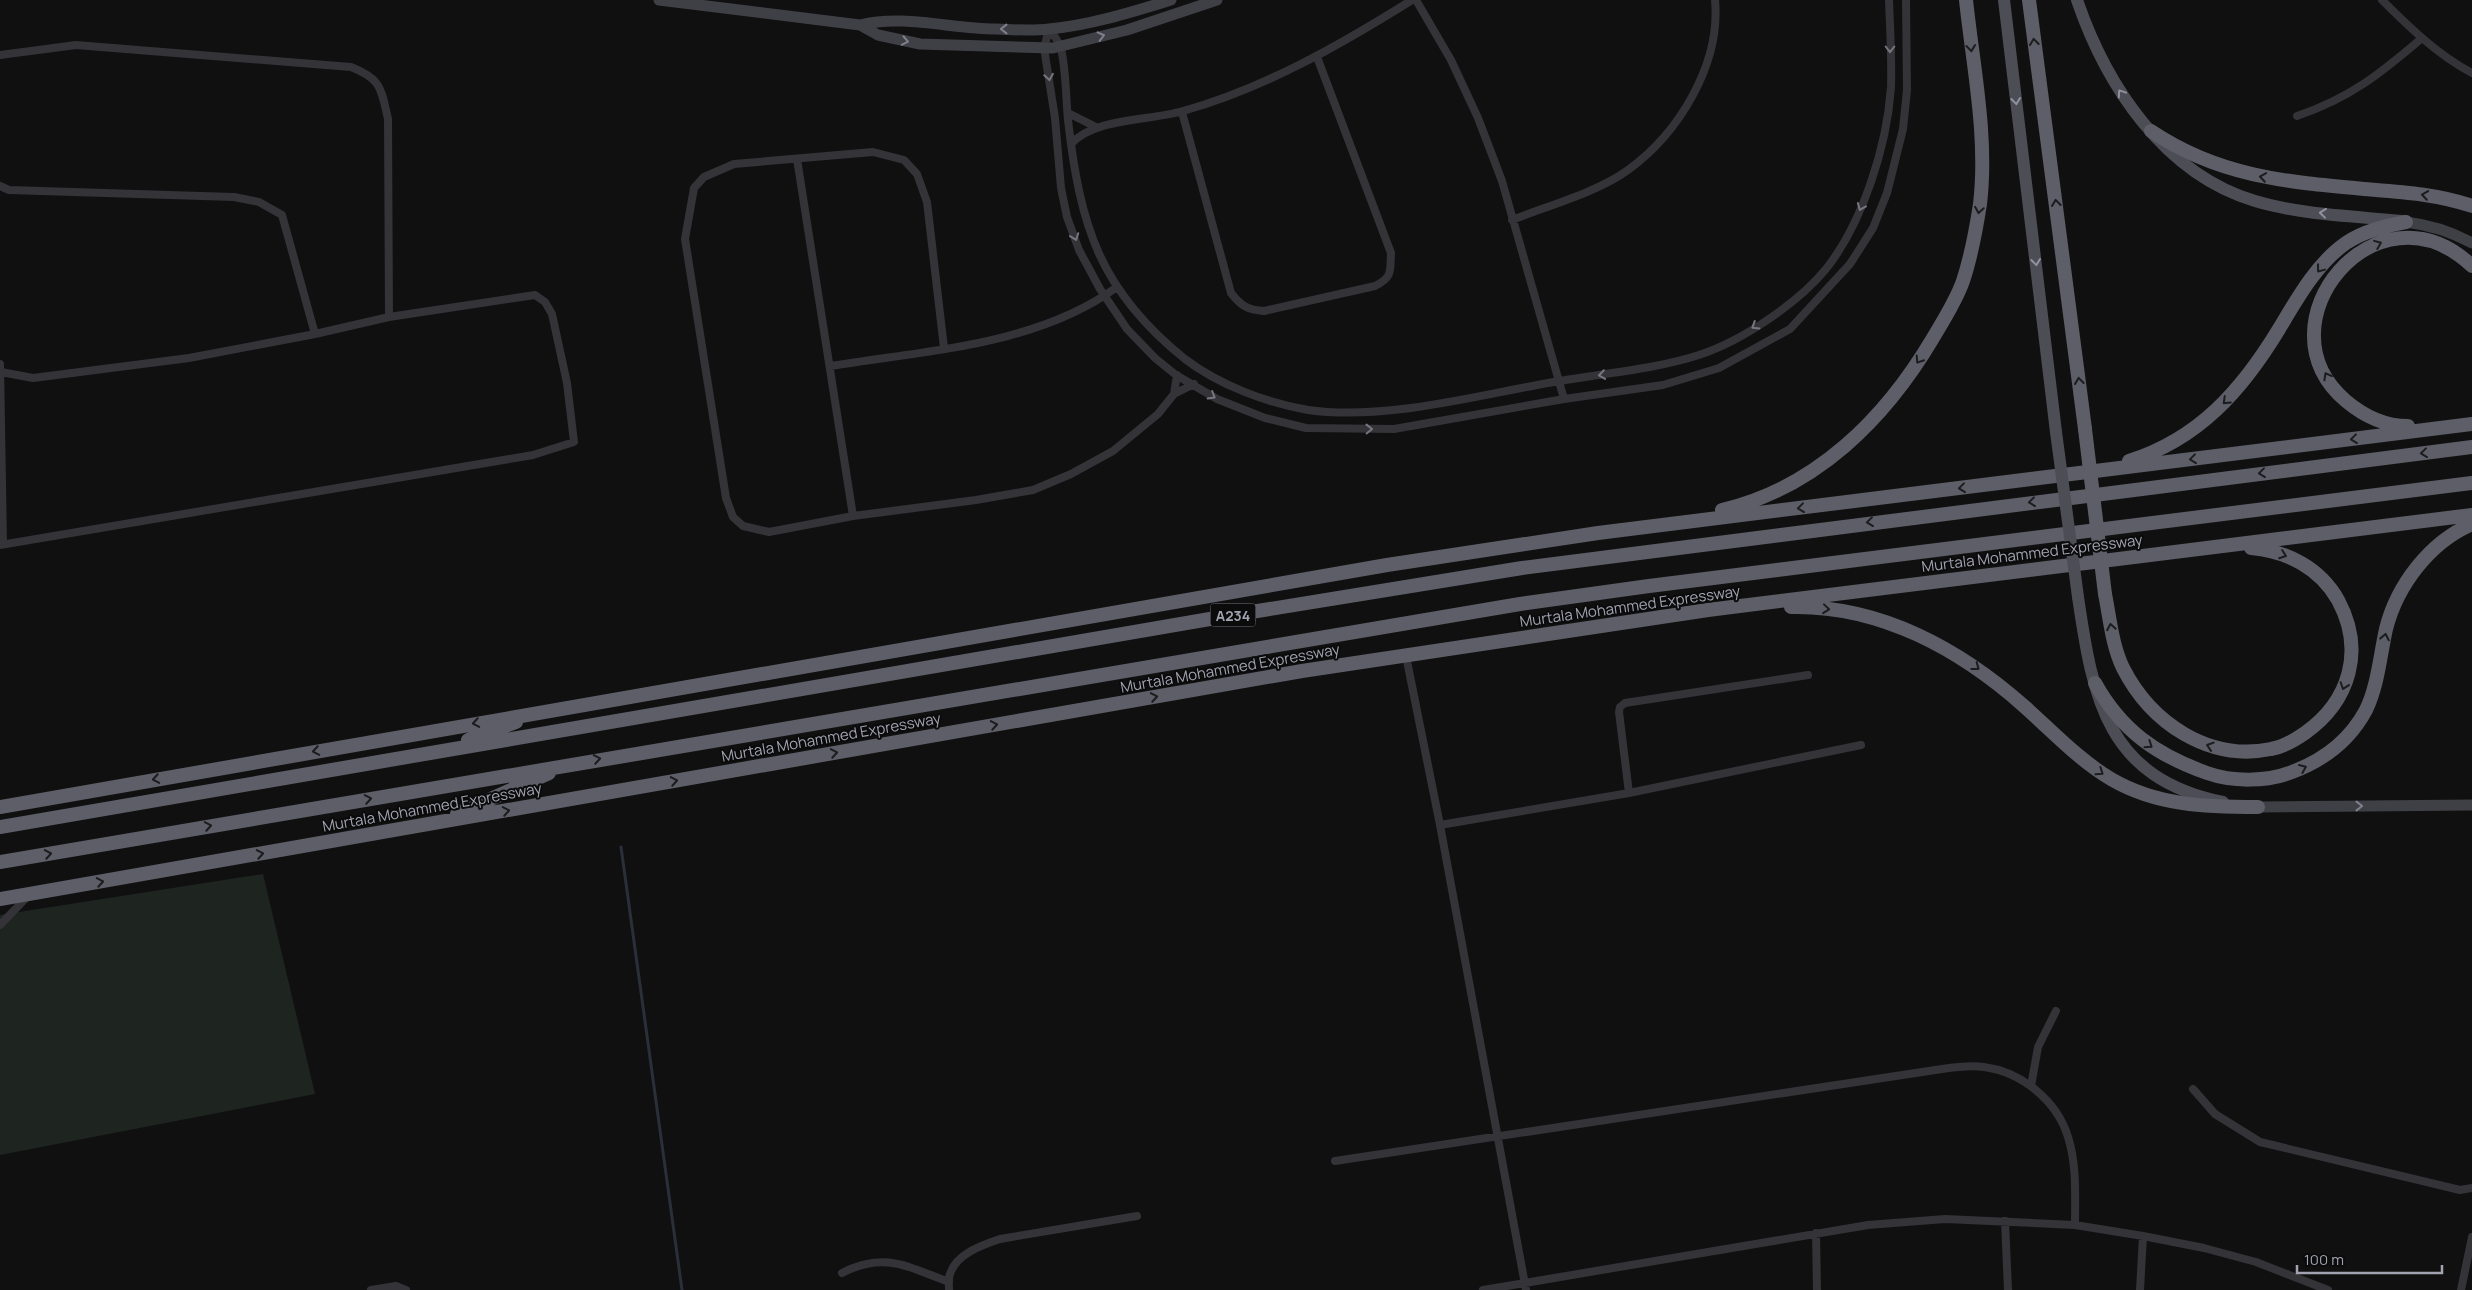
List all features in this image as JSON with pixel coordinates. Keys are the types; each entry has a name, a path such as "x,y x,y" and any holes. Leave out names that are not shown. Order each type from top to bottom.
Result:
{"highway":[{"path":"0,807 552,709 1377,567 1696,516 1738,506 1774,493 1807,475 1841,451 1871,423 1897,394 1944,320 1962,282 1973,243 1980,203 1982,164 1979,113 1966,0"},
{"path":"2029,0 2105,594 2113,635 2122,666 2134,687 2171,726 2195,741 2230,751 2246,753 2273,749 2295,740 2331,710 2343,691 2352,648 2345,614 2323,580 2308,566 2288,556 2267,549 2200,548"},
{"path":"2151,130 2195,157 2256,176 2331,186 2426,194 2472,206"},
{"path":"2100,471 2168,447 2208,418 2232,395 2252,369 2326,260 2346,243 2364,233 2406,222"},
{"path":"2467,424 2400,426 2381,423 2361,414 2341,396 2325,377 2318,356 2315,331 2323,292 2336,274 2366,248 2386,240 2408,238 2435,242 2458,253 2472,266"},
{"path":"1598,533 2467,424"},
{"name":"A234","path":"0,828 1243,613 1522,568 2472,446"},
{"name":"Murtala Mohammed Expressway","path":"0,862 569,764 1529,603 1649,586 2472,483"},
{"name":"Murtala Mohammed Expressway","path":"0,899 1302,671 1708,610 2472,515"},
{"path":"2095,683 2107,704 2122,723 2167,757 2189,767 2213,775 2262,779 2286,775 2306,767 2325,756 2344,740 2366,709 2375,683 2393,608 2412,574 2424,558 2441,543 2460,529 2472,524"},
{"path":"1708,610 1801,607 1833,610 1872,618 1909,630 1968,661 2024,706 2088,763 2112,780 2137,791 2187,805 2258,807"},
{"path":"434,752 552,709"},
{"path":"438,823 569,764"}],"main road":[{"path":"2004,0 2056,432 2078,597 2087,657 2105,715 2116,738 2134,760 2153,776 2200,797 2258,807"},
{"path":"2077,0 2084,20 2114,83 2132,110 2192,171 2226,189 2253,200 2282,208 2406,222"}],"street":[{"path":"659,0 860,25 878,35 920,44 1044,48 1127,30 1217,0"},
{"path":"860,25 875,21 898,21 995,30 1050,29 1114,17 1172,0"},
{"path":"1071,144 1077,138 1096,127 1182,112 1244,90 1318,57 1414,0 1451,60 1478,118 1502,181 1564,399"},
{"path":"1512,220 1627,171 1649,152 1681,114 1710,58 1714,39 1715,0"},
{"path":"1050,29 1060,46 1071,144 1089,232 1104,267 1117,287 1154,330 1187,360 1228,385 1276,402 1307,409 1351,413 1399,409 1560,381 1637,370 1701,354 1730,342 1770,317 1800,294 1827,268 1860,210 1884,136 1891,87 1889,0"},
{"path":"1050,29 1044,48 1055,118 1061,188 1067,217 1080,250 1105,296 1127,329 1155,358 1177,375 1217,399 1265,418 1306,428 1349,430 1394,429 1564,399 1664,385 1719,368 1790,329 1850,264 1873,228 1884,202 1902,136 1906,90 1906,0"},
{"path":"2382,0 2422,38 2455,64 2472,74"},
{"path":"2297,116 2328,105 2350,94 2382,72 2422,38"},
{"path":"0,55 76,45 351,67 369,74 381,89 388,119 389,317"},
{"path":"1182,112 1231,293 1239,303 1250,310 1264,310 1375,286 1386,280 1390,273 1391,253 1318,57"},
{"path":"1068,113 1096,127"},
{"path":"944,348 927,202 917,174 904,160 872,152 734,164 704,177 694,188 685,239 726,498 733,517 743,526 769,532 853,516 1033,490 1072,474 1113,451 1158,414 1174,394 1194,384"},
{"path":"797,159 853,516"},
{"path":"0,186 9,190 234,197 259,202 282,215 315,334"},
{"path":"2406,222 2429,224 2453,232 2472,242"},
{"path":"830,366 992,340 1035,328 1082,308 1105,296 1117,287"},
{"path":"0,364 0,372 2,544 533,454 574,442 567,383 552,314 545,302 535,295 389,317 315,334 189,358 34,378 0,372"},
{"path":"1174,394 1177,375"},
{"path":"1406,656 1499,1136 1525,1286"},
{"path":"1629,793 1619,712 1620,707 1626,703 1808,675"},
{"path":"1440,825 1629,793 1861,745"},
{"path":"2258,807 2472,805"},
{"path":"0,925 30,894"},
{"path":"2031,1086 2038,1047 2056,1011"},
{"path":"1335,1161 1966,1066 2003,1071 2031,1086 2050,1105 2068,1137 2074,1169 2075,1225"},
{"path":"2193,1089 2215,1114 2260,1142 2460,1190 2472,1188"},
{"path":"842,1273 860,1263 879,1262 906,1266 949,1286 950,1274 958,1263 969,1252 982,1245 1000,1239 1137,1216"},
{"path":"1483,1290 1525,1286 1816,1233 1906,1221 1945,1219 2075,1225 2143,1236 2204,1248 2256,1262 2328,1290"},
{"path":"2005,1221 2008,1290"},
{"path":"1816,1233 1817,1290"},
{"path":"2140,1290 2143,1236"},
{"path":"2461,1290 2472,1237"},
{"path":"371,1290 396,1286 406,1290"}],"shaded area":[{"path":"263,874 315,1094 0,1155 0,915"}],"waterway":[{"path":"621,847 682,1290"}]}
